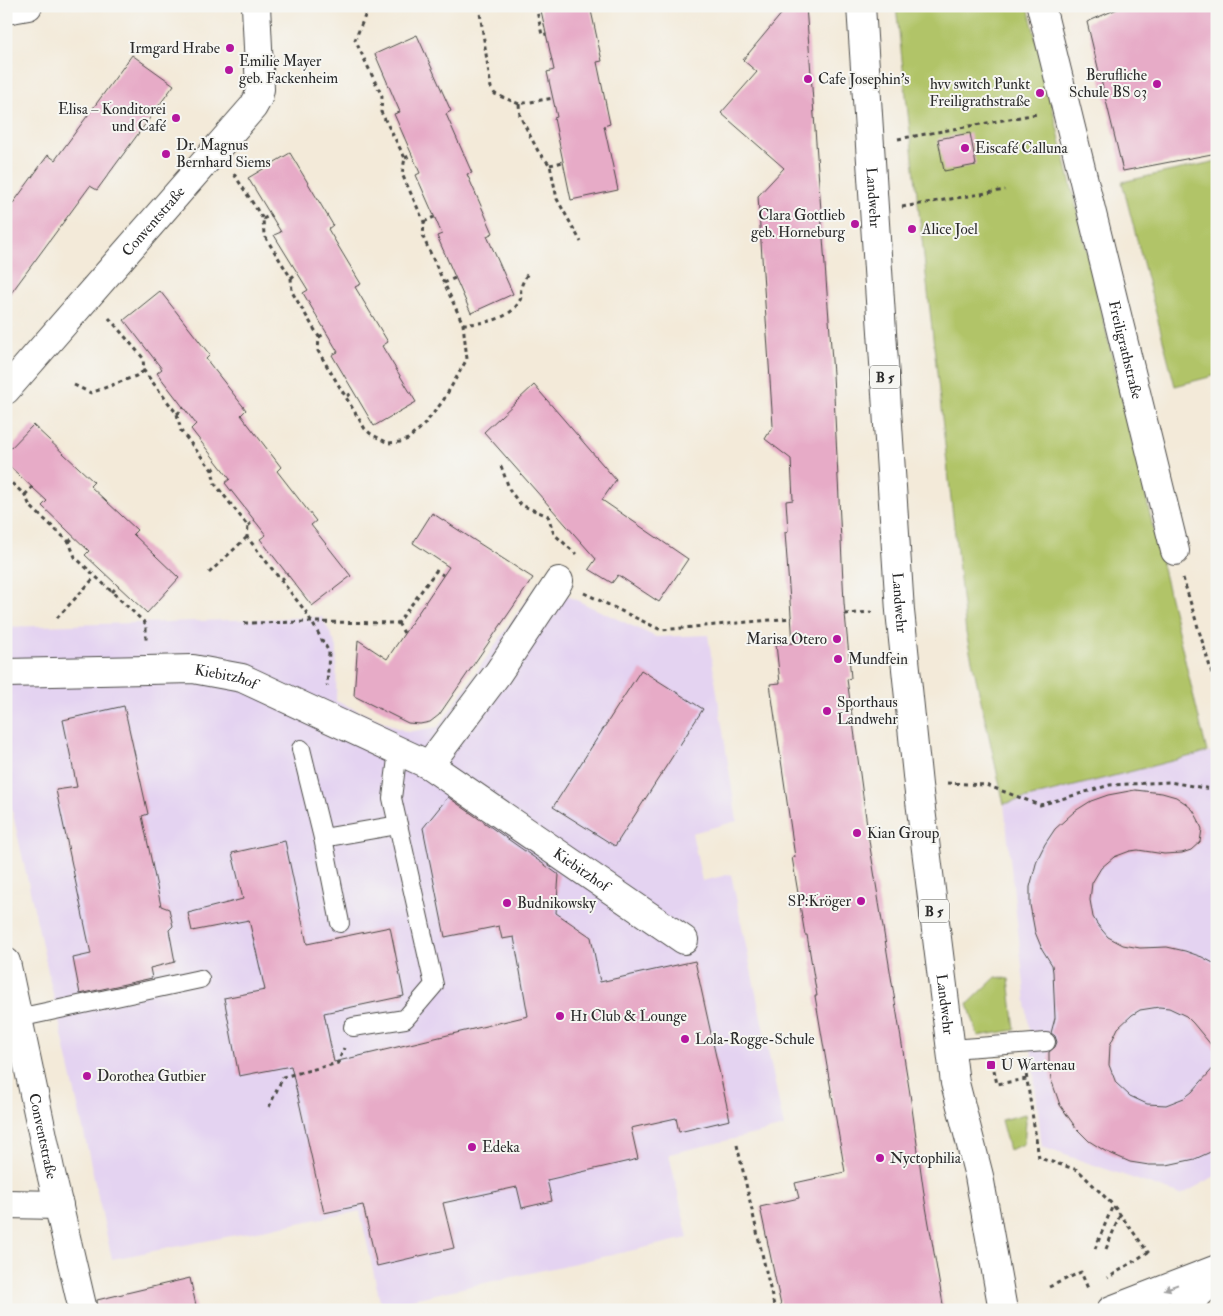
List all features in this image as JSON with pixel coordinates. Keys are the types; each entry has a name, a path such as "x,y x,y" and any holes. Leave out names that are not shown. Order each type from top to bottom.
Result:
{"street":[{"path":"6,10 28,6"},
{"name":"Conventstraße","path":"6,390 253,107 260,89 256,6"},
{"name":"Landwehr","path":"861,6 900,611 918,785 955,1083 980,1176 1004,1310"},
{"name":"Freiligrathstraße","path":"1041,6 1175,551"},
{"path":"429,765 498,673 559,581"},
{"name":"Kiebitzhof","path":"6,673 193,669 242,678 429,765 684,940"},
{"name":"Conventstraße","path":"6,962 82,1310"},
{"path":"6,1204 59,1205"},
{"path":"1101,1304 1217,1270"},
{"path":"1182,1310 1217,1277"}],"lane":[{"path":"301,749 323,838 340,923"},
{"path":"353,1027 405,1019 434,985 392,798 398,751"},
{"path":"323,838 398,825"},
{"path":"18,1018 200,979"},
{"path":"951,1049 1046,1042"}],"path":[{"path":"217,150 264,219 264,235 291,278 292,292 319,337 318,351 347,396 365,429 388,443 408,439 423,426 443,401 467,359 463,324 423,237 424,222 402,174 405,158 381,112 382,96 355,40 369,6"},
{"path":"479,6 491,88 495,94 518,104 553,98"},
{"path":"536,6 542,35 546,34"},
{"path":"518,104 520,116 539,153 550,165 557,199 581,242"},
{"path":"870,144 1067,108"},
{"path":"405,158 412,154"},
{"path":"550,165 563,162"},
{"path":"874,212 1006,190"},
{"path":"264,219 271,215"},
{"path":"424,222 434,218"},
{"path":"291,278 297,273"},
{"path":"463,324 476,324 491,320 512,310 519,302 522,284 528,273"},
{"path":"444,283 455,278"},
{"path":"88,295 143,358 144,371 177,414 182,431 212,470 215,484 248,526"},
{"path":"319,337 326,333"},
{"path":"74,385 91,393 136,376 144,371"},
{"path":"347,396 354,392"},
{"path":"177,414 184,408"},
{"path":"212,470 218,465"},
{"path":"501,466 510,491 522,505 548,516 554,534 576,554"},
{"path":"6,478 25,495 30,506 70,542 75,557 146,624 148,670"},
{"path":"25,495 32,487"},
{"path":"208,573 247,538 248,526 254,520"},
{"path":"70,542 74,537"},
{"path":"247,538 306,612 328,652 326,717"},
{"path":"1175,551 1217,690"},
{"path":"398,623 436,571 443,575"},
{"path":"281,580 288,574"},
{"path":"57,618 95,577"},
{"path":"559,581 661,630 792,618"},
{"path":"112,592 118,586"},
{"path":"244,623 398,623"},
{"path":"398,623 404,633"},
{"path":"918,785 948,783 986,785 1040,805 1110,785 1169,782 1217,790"},
{"path":"269,1108 283,1077 338,1063 353,1027"},
{"path":"1022,1044 1039,1158 1078,1170 1113,1205 1148,1252 1104,1281"},
{"path":"992,1062 996,1084 1027,1080"},
{"path":"737,1145 775,1310"},
{"path":"1095,1249 1113,1205"},
{"path":"1106,1249 1120,1215"},
{"path":"1049,1287 1081,1272 1089,1291 1101,1304"},
{"path":"1089,1291 1096,1286"}],"shaded area":[{"path":"541,579 572,598 656,637 708,635 737,821 692,833 702,881 731,874 784,1127 669,1154 688,1238 381,1306 360,1211 112,1259 6,783 6,627 322,617 337,647 336,701 407,732 438,727"},
{"path":"1217,750 1217,1175 1181,1195 1042,1147 1004,804"}],"green space":[{"path":"896,6 1028,6 1207,752 1004,804 966,633"},
{"path":"1217,161 1217,375 1175,386 1122,182"},
{"path":"996,977 1009,979 1015,1030 978,1036 968,1004"},
{"path":"1025,1114 1024,1144 1009,1150 1001,1120"}],"building":[{"path":"540,6 590,6 602,61 597,62 610,124 604,126 618,190 571,200 554,118 557,117 547,72 554,70"},
{"path":"788,6 806,6 833,374 844,603 851,678 847,679 870,847 910,1094 925,1201 944,1310 782,1310 760,1207 799,1198 795,1183 845,1172 815,996 817,996 807,935 805,935 792,857 795,857 770,684 780,683 776,644 793,643 785,532 788,531 786,501 793,500 791,459 765,439 773,426 758,196 784,168 721,113 757,72 743,60"},
{"name":"Berufliche Schule BS 03","path":"1124,6 1217,6 1217,153 1123,171 1087,22"},
{"path":"417,35 451,111 446,114 472,173 467,174 493,233 487,236 513,294 471,313 437,236 442,234 416,175 420,173 394,114 400,112 375,54"},
{"path":"132,55 174,85 97,190 90,186 6,300 6,213 48,155 55,160"},
{"path":"970,133 976,165 944,171 938,139"},
{"path":"290,153 333,225 328,229 361,284 355,287 388,342 382,346 416,402 374,426 332,355 338,352 303,293 308,290 274,235 281,232 248,178"},
{"path":"160,291 210,355 206,359 246,410 241,415 281,467 277,471 316,521 311,525 351,576 312,606 260,539 266,535 225,483 230,479 191,429 196,424 157,373 162,369 124,320"},
{"path":"534,385 616,480 602,500 688,559 659,602 618,575 612,583 589,569 596,559 484,432"},
{"path":"33,425 94,482 90,486 137,530 133,534 179,578 147,613 85,555 89,551 42,506 47,501 6,463 6,453"},
{"path":"432,513 533,578 439,715 430,722 420,724 408,723 354,696 358,640 387,659 449,567 413,543"},
{"path":"641,670 703,709 615,846 553,807"},
{"path":"124,706 148,814 142,816 161,906 169,909 173,926 169,930 175,962 150,968 152,978 80,994 73,958 91,954 56,790 77,787 63,720"},
{"path":"1135,790 1162,793 1176,797 1185,803 1193,810 1202,829 1200,842 1191,850 1182,853 1164,854 1138,850 1114,857 1101,868 1092,883 1090,900 1093,917 1108,937 1123,945 1140,948 1167,947 1202,957 1217,965 1217,1052 1186,1016 1169,1008 1159,1007 1140,1010 1132,1015 1118,1028 1110,1045 1109,1065 1116,1083 1130,1096 1147,1104 1166,1105 1184,1098 1192,1092 1217,1064 1217,1149 1195,1159 1167,1165 1130,1162 1105,1151 1089,1141 1076,1128 1060,1105 1051,1079 1049,1061 1049,1052 1055,1047 1057,1042 1055,1036 1051,1033 1055,1018 1052,965 1042,949 1035,932 1030,905 1030,887 1037,860 1055,829 1075,811 1091,801 1108,795"},
{"path":"448,797 559,875 556,913 591,937 600,982 695,961 730,1120 679,1132 676,1118 631,1128 638,1159 547,1180 552,1201 522,1208 517,1187 443,1203 454,1248 377,1266 363,1205 324,1213 291,1066 239,1076 224,998 265,990 249,920 192,931 188,913 243,899 232,853 285,841 307,944 390,927 404,996 324,1013 334,1062 528,1016 514,937 502,939 499,926 445,937 423,828"},
{"path":"190,1278 197,1310 98,1310 97,1300"}],"place":[{"name":"Irmgard Hrabe","path":"230,48"},
{"name":"Emilie Mayer geb. Fackenheim","path":"229,70"},
{"name":"Cafe Josephin's","path":"808,79"},
{"name":"Berufliche Schule BS 03","path":"1157,84"},
{"name":"hvv switch Punkt Freiligrathstraße","path":"1040,93"},
{"name":"Elisa – Konditorei und Café","path":"176,118"},
{"name":"Eiscafé Calluna","path":"965,148"},
{"name":"Dr. Magnus Bernhard Siems","path":"166,154"},
{"name":"Clara Gottlieb geb. Horneburg","path":"855,224"},
{"name":"Alice Joel","path":"912,229"},
{"name":"Marisa Otero","path":"837,639"},
{"name":"Mundfein","path":"838,659"},
{"name":"Sporthaus Landwehr","path":"827,711"},
{"name":"Kian Group","path":"857,833"},
{"name":"SP:Kröger","path":"861,901"},
{"name":"Budnikowsky","path":"507,903"},
{"name":"H1 Club & Lounge","path":"560,1016"},
{"name":"Lola-Rogge-Schule","path":"685,1039"},
{"name":"U Wartenau","path":"991,1065"},
{"name":"Dorothea Gutbier","path":"87,1076"},
{"name":"Edeka","path":"472,1147"},
{"name":"Nyctophilia","path":"880,1158"}]}
